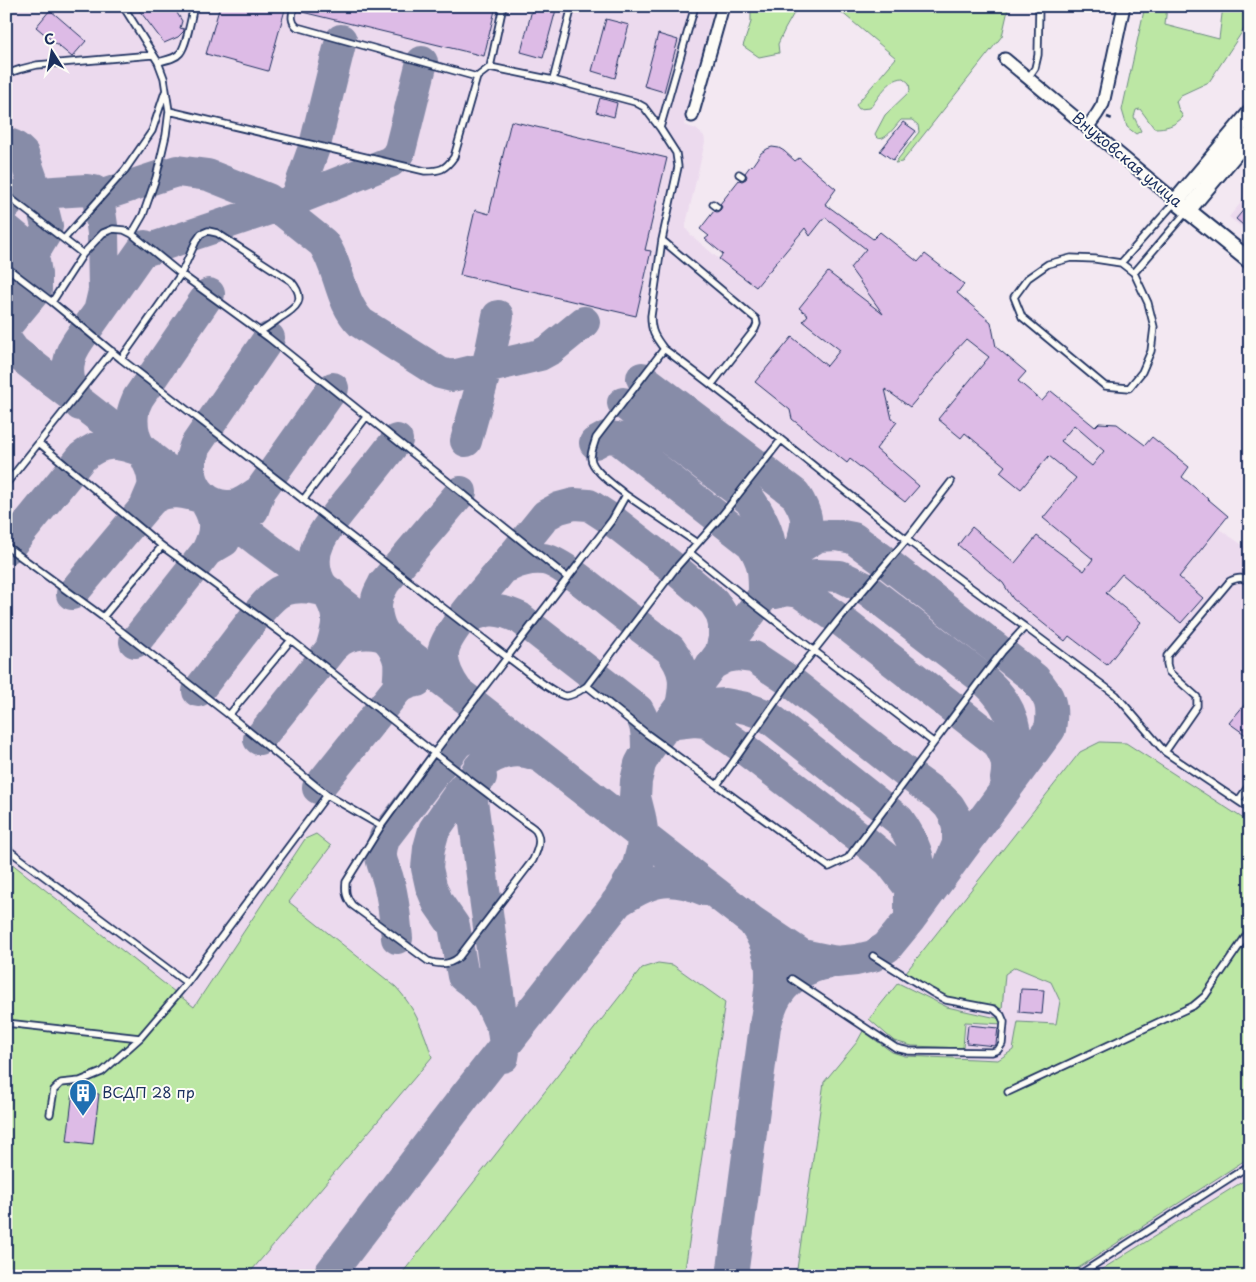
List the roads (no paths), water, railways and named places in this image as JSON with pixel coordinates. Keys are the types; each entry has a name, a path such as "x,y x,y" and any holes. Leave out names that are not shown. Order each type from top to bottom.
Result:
{"street":[{"path":"692,116 723,6"},
{"path":"1088,128 1103,104 1124,6"},
{"name":"Внуковская улица","path":"1005,59 1250,262"},
{"path":"1182,206 1250,112"},
{"path":"1182,206 1250,136"}],"lane":[{"path":"123,6 158,62 164,78 169,111 166,135 156,178 143,215 132,234"},
{"path":"158,62 180,54 184,47 194,6"},
{"path":"294,6 292,23 297,28 477,77"},
{"path":"169,111 425,170 437,171 448,166 454,157 477,77 490,66 503,6"},
{"path":"554,80 572,6"},
{"path":"660,128 695,6"},
{"path":"1028,78 1036,68 1038,55 1039,6"},
{"path":"6,74 37,65 152,55"},
{"path":"490,66 554,80 635,102 644,107 676,153 678,167 662,240 651,327 664,349 712,384 906,539 1116,695 1165,752 1250,809"},
{"path":"64,239 125,170 152,131 166,90"},
{"path":"6,195 83,254"},
{"path":"1121,263 1182,206"},
{"path":"1134,273 1182,206"},
{"path":"52,302 83,254 103,233 113,229 124,230 132,234 181,274 269,338 568,578"},
{"path":"121,359 181,274 196,241 201,234 208,231 217,233 291,281 298,288 300,298 296,308 260,332"},
{"path":"662,240 756,319 755,329 712,384"},
{"path":"1071,258 1121,263 1134,273 1148,303 1154,327 1152,351 1142,372 1129,388 1105,386 1022,317 1014,297 1028,278 1048,264 1071,258"},
{"path":"6,267 112,352 507,657 557,693 568,696 577,693 587,686 675,569 719,519 781,440"},
{"path":"664,349 596,438 591,460 596,469 626,495 697,543"},
{"path":"6,484 112,352"},
{"path":"304,500 367,416"},
{"path":"39,443 162,546 291,640 434,753 536,831 538,850 533,860 457,959 438,965 428,961 352,905 345,891 346,882 381,826 434,753 612,520 626,495"},
{"path":"717,785 790,681 951,482"},
{"path":"103,617 162,546"},
{"path":"7,548 103,617 229,715 327,795 381,826"},
{"path":"689,552 756,606 934,742"},
{"path":"1165,752 1198,702 1197,698 1169,672 1168,656 1230,581 1238,577 1244,578 1250,583"},
{"path":"587,686 647,734 829,867 848,858 1002,652 1025,627"},
{"path":"229,715 291,640"},
{"path":"1238,801 1250,784"},
{"path":"50,1114 54,1090 61,1083 80,1081 102,1072 140,1038 187,983 327,795"},
{"path":"6,848 187,983"},
{"path":"1008,1092 1193,1006 1205,996 1250,930"},
{"path":"792,979 896,1048 909,1051 992,1052 998,1050 1002,1044 1004,1022 1001,1015 994,1009 946,1000 873,956"},
{"path":"6,1023 140,1038"},
{"path":"1077,1276 1250,1165"}],"place":[{"name":"ВСДП 28 пр","path":"83,1117"}]}
